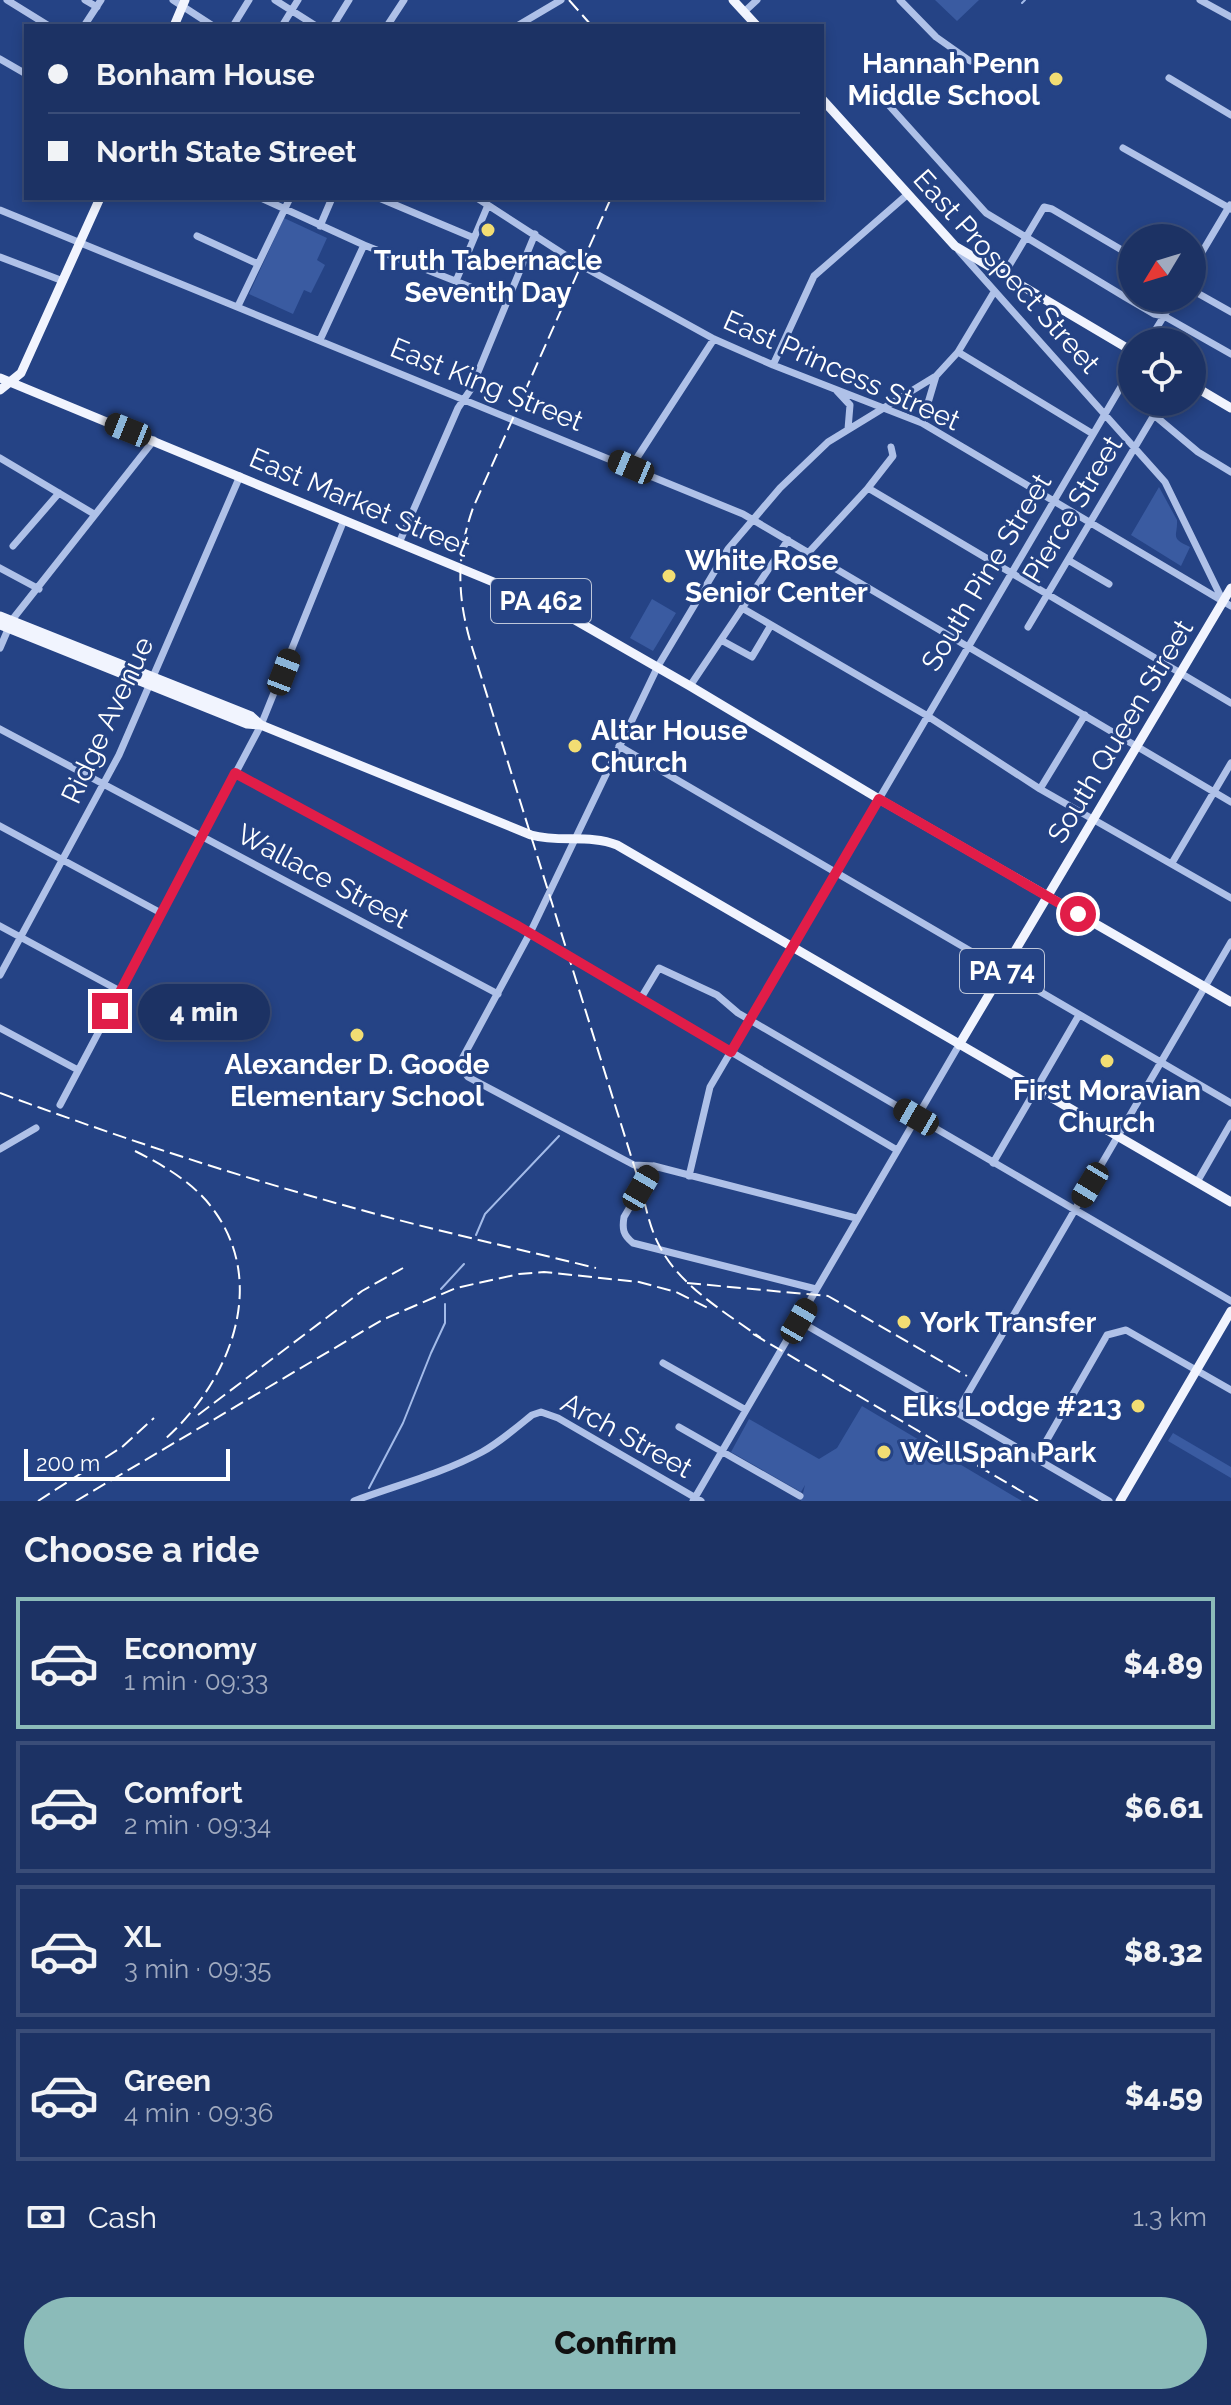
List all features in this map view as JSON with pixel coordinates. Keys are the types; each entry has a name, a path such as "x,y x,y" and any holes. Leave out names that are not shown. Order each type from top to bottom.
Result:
{"main road":[{"path":"733,0 755,24"},
{"path":"174,24 180,2"},
{"name":"East Prospect Street","path":"824,101 955,246"},
{"path":"0,390 5,380 21,373 99,200"},
{"path":"955,246 1118,343"},
{"name":"East Market Street","path":"5,380 549,605 1231,1002"},
{"path":"1206,393 1231,408"},
{"name":"South Queen Street","path":"1046,896 1180,672 1227,604 1231,588"},
{"path":"0,616 7,625 251,716 261,725 531,835 559,840 597,839 617,845 1231,1202"},
{"name":"PA 74","path":"959,1045 1046,896"},
{"path":"1120,1501 1231,1311"}],"street":[{"path":"7,0 46,24"},
{"path":"85,0 99,4 85,24"},
{"path":"234,24 249,0"},
{"path":"275,0 313,24"},
{"path":"283,24 298,0"},
{"path":"334,24 349,0"},
{"path":"388,24 404,0"},
{"path":"520,24 561,0"},
{"path":"744,12 757,0"},
{"path":"900,0 936,37 970,61"},
{"path":"1200,0 1231,17"},
{"path":"180,2 210,24"},
{"path":"0,59 24,73"},
{"path":"1169,78 1231,115"},
{"path":"876,91 986,213 1118,293"},
{"path":"1123,148 1230,207 1206,246"},
{"path":"773,365 814,276 908,194"},
{"path":"265,200 364,245 506,301"},
{"path":"238,306 289,200"},
{"path":"320,226 331,200"},
{"path":"384,200 474,238"},
{"name":"East Princess Street","path":"480,200 582,266 714,339 922,423 1227,604"},
{"path":"456,281 488,205"},
{"path":"1003,276 1044,207 1118,248"},
{"name":"East King Street","path":"0,210 752,519 1231,802"},
{"path":"399,543 458,408 471,389 535,234"},
{"path":"197,236 258,264"},
{"path":"320,340 364,245"},
{"name":"East Prospect Street","path":"955,246 1165,482 1227,604"},
{"path":"0,257 63,281"},
{"path":"856,1218 654,1166 634,1165 468,1077 462,1069 462,1059 530,933 658,666 728,549 806,461 848,429 936,376 958,352 994,292"},
{"path":"1206,298 1231,312"},
{"path":"1151,312 1164,316 1231,354"},
{"path":"1157,328 1166,312"},
{"path":"631,467 714,339"},
{"path":"958,352 1093,434"},
{"path":"922,423 936,376"},
{"path":"832,387 850,405 848,429"},
{"name":"South Pine Street","path":"689,1176 710,1087 1118,392"},
{"name":"Pierce Street","path":"1028,627 1154,415 1198,452 1231,472"},
{"path":"0,648 7,625 39,589 154,440"},
{"path":"809,552 893,456 891,447"},
{"path":"0,458 94,514"},
{"name":"Ridge Avenue","path":"0,975 105,784 240,476"},
{"path":"868,488 1231,703"},
{"path":"13,546 59,493"},
{"path":"60,1105 261,725 344,520"},
{"path":"690,686 788,540"},
{"path":"1068,560 1109,584"},
{"path":"0,568 39,589"},
{"path":"742,608 926,715 1040,789 1231,898"},
{"path":"721,640 752,657 771,625"},
{"path":"1040,789 1085,715"},
{"name":"Wallace Street","path":"1,732 105,784 498,994"},
{"path":"619,746 1231,1103"},
{"path":"1172,863 1231,763"},
{"path":"235,773 530,933 897,1150"},
{"path":"0,826 161,913"},
{"path":"0,926 120,991"},
{"path":"957,1412 1231,942"},
{"path":"641,998 659,968 717,995 750,1020 1231,1301"},
{"path":"993,1163 1079,1015"},
{"path":"0,1028 78,1070"},
{"path":"696,1500 856,1218 959,1045"},
{"path":"1197,1182 1231,1123"},
{"path":"0,1149 36,1128"},
{"path":"654,1166 624,1217 624,1234 633,1243 816,1289"},
{"path":"799,1321 1109,1501"},
{"path":"1036,1459 1107,1335 1126,1330 1231,1390"},
{"path":"663,1363 746,1410"},
{"name":"Arch Street","path":"354,1501 464,1461 541,1412 558,1418 696,1500"},
{"path":"679,1427 800,1496"}],"shaded area":[{"path":"935,0 979,0 957,21"},
{"path":"284,218 327,238 317,260 325,265 311,293 304,290 293,314 249,294"},
{"path":"1159,487 1177,520 1177,539 1190,547 1181,566 1131,535"},
{"path":"652,599 676,613 653,651 630,638"},
{"name":"WellSpan Park","path":"862,1406 1022,1501 801,1501 805,1485 801,1492 731,1452 749,1419 819,1459 837,1448"},
{"path":"1173,1433 1231,1467 1231,1478 1168,1441"}],"waterway":[{"path":"1022,3 1025,0"},
{"path":"476,1235 485,1214 559,1136"},
{"path":"441,1289 464,1264"},
{"path":"369,1488 403,1423 445,1323 445,1304"}],"railway":[{"path":"569,0 590,24"},
{"path":"610,200 473,508 461,559 463,609 471,644 654,1233 679,1274 719,1309 761,1338"},
{"path":"0,1093 273,1185 422,1226 596,1268"},
{"path":"135,1151 177,1176 197,1191 213,1209 230,1239 238,1270 239,1301 234,1332 222,1363 206,1392 163,1441"},
{"path":"198,1415 362,1291 403,1268"},
{"path":"76,1501 382,1320 456,1288 519,1274 544,1272 639,1282 676,1292 708,1308"},
{"path":"687,1283 828,1296 967,1376"},
{"path":"753,1334 1038,1501"},
{"path":"38,1501 122,1447 154,1418"}],"place":[{"name":"Hannah Penn Middle School","path":"1056,79"},
{"name":"Truth Tabernacle Seventh Day","path":"488,230"},
{"name":"White Rose Senior Center","path":"669,576"},
{"name":"Altar House Church","path":"575,746"},
{"name":"Alexander D. Goode Elementary School","path":"357,1035"},
{"name":"First Moravian Church","path":"1107,1061"},
{"name":"York Transfer","path":"904,1322"},
{"name":"Elks Lodge #213","path":"1138,1406"},
{"name":"WellSpan Park","path":"884,1452"}],"route":[{"path":"110,1011 235,773 518,926 731,1052 879,799 1078,914"}]}
